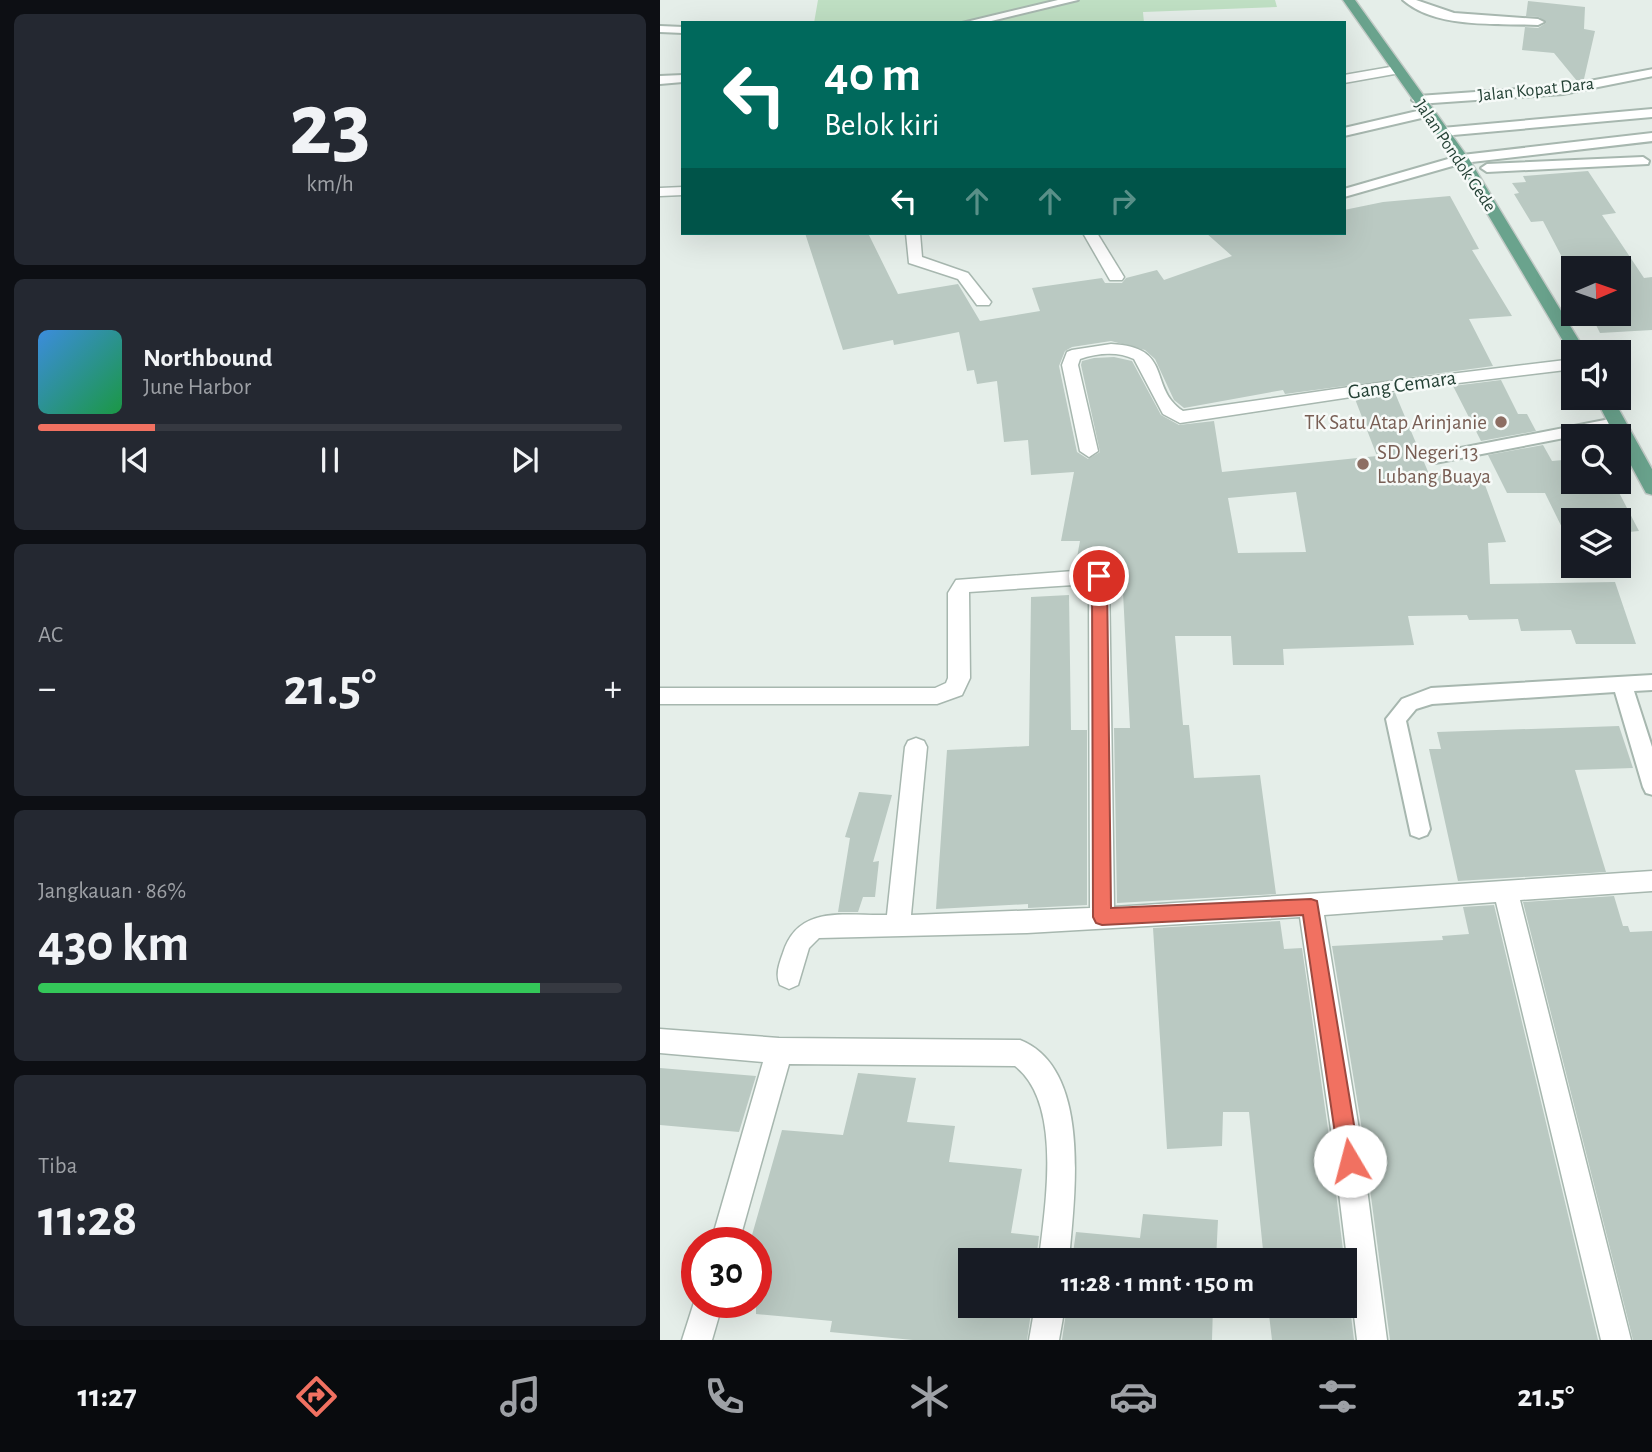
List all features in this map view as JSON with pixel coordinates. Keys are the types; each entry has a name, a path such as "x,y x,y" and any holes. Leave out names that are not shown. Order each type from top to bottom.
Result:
{"main road":[{"name":"Jalan Pondok Gede","path":"1349,0 1426,113 1465,164 1571,340"},
{"path":"1609,410 1652,489"}],"street":[{"path":"1346,79 1396,69"},
{"path":"660,192 681,191"},
{"path":"913,235 914,260 963,276 983,302"},
{"path":"1091,235 1116,277"},
{"name":"Gang Cemara","path":"1089,451 1071,365 1073,356 1083,352 1132,349 1142,356 1170,411 1180,417 1384,387 1561,366"},
{"path":"660,696 937,696 954,689 959,678 958,593 963,585 1099,576 1102,917"},
{"path":"898,927 916,747"},
{"path":"789,977 799,939 807,930 819,927 898,927 1311,907 1505,890 1652,881"},
{"path":"1505,890 1616,1340"},
{"path":"1311,907 1346,1136 1372,1340"},
{"path":"660,1041 779,1051 1020,1053 1033,1059 1041,1069 1056,1114 1061,1175 1055,1248"},
{"path":"729,1227 779,1051"},
{"path":"697,1340 703,1318"},
{"path":"1044,1340 1048,1318"}],"lane":[{"path":"976,21 1073,0"},
{"path":"1408,0 1427,11 1448,16 1538,22"},
{"path":"660,29 681,30"},
{"name":"Jalan Kopat Dara","path":"1418,100 1562,90 1652,72"},
{"path":"660,80 681,78"},
{"path":"1346,132 1426,113"},
{"path":"1442,132 1652,113"},
{"path":"1346,193 1465,164 1652,137"},
{"path":"1465,164 1643,161"},
{"path":"1435,458 1615,423"},
{"path":"1419,829 1396,719 1409,704 1431,696 1652,682"},
{"path":"1622,683 1652,787"}],"green space":[{"path":"818,0 1275,0 1277,7 1143,12 1144,21 814,21"}],"building":[{"path":"1528,1 1585,7 1584,29 1595,31 1584,79 1577,81 1554,53 1522,50 1525,27 1538,28 1546,23 1539,17 1526,16"},
{"path":"1588,171 1616,213 1602,215 1629,256 1561,256 1543,221 1531,222 1514,194 1519,193 1512,183 1526,182 1523,176"},
{"path":"1450,196 1479,249 1472,250 1512,316 1469,319 1493,366 1285,394 1283,390 1184,408 1174,400 1155,359 1145,350 1111,341 1072,347 1065,351 1059,366 1077,452 1088,459 1100,452 1081,365 1082,361 1094,358 1114,357 1132,361 1161,415 1179,425 1214,421 1222,472 1377,456 1355,399 1395,393 1429,474 1481,474 1506,542 1488,543 1490,584 1615,582 1636,644 1576,644 1571,630 1521,631 1518,619 1469,620 1467,615 1408,616 1414,645 1283,649 1284,665 1233,665 1231,636 1175,636 1183,725 1189,725 1194,778 1260,775 1276,894 1117,903 1114,728 1130,728 1122,573 1109,573 1099,566 1075,568 1080,541 1061,541 1074,472 1031,475 1028,440 1004,442 997,381 977,384 974,370 967,371 959,332 894,345 893,340 843,350 806,235 869,235 898,294 958,284 980,321 1040,311 1032,288 1102,278 1105,283 1122,283 1126,278 1157,270 1164,280 1232,256 1208,235 1346,235 1346,210 1383,202","holes":["1296,492 1306,552 1238,553 1228,498"]},
{"path":"1631,258 1644,278 1653,277 1653,330 1600,333 1596,326 1631,326"},
{"path":"1501,380 1518,414 1527,414 1536,431 1481,441 1453,386"},
{"path":"1543,445 1552,461 1561,460 1561,494 1620,494 1627,508 1561,508 1561,526 1545,493 1507,493 1488,455"},
{"path":"1631,516 1639,531 1631,532"},
{"path":"1069,595 1071,730 1087,730 1087,905 1028,908 1028,904 936,909 947,750 1029,746 1031,597"},
{"path":"1619,726 1633,768 1575,770 1606,872 1458,881 1429,749 1441,749 1437,732"},
{"path":"859,792 892,795 873,862 879,861 875,897 863,897 858,912 838,912 850,838 845,837"},
{"path":"1614,896 1623,926 1628,926 1630,932 1653,931 1653,1340 1633,1340 1523,902"},
{"path":"1494,905 1598,1340 1390,1340 1363,1136 1332,946 1443,940 1442,936 1469,934 1463,907"},
{"path":"1280,921 1284,949 1302,948 1343,1248 1263,1248 1249,1112 1223,1112 1222,1146 1167,1149 1153,928"},
{"path":"660,1068 756,1076 739,1132 660,1125"},
{"path":"858,1073 916,1078 907,1122 955,1126 949,1162 1022,1169 1011,1233 1039,1236 1038,1248 958,1248 958,1318 1030,1318 1027,1340 913,1340 830,1332 832,1321 772,1315 772,1227 754,1227 782,1130 843,1135"},
{"path":"1143,1214 1218,1220 1217,1248 1074,1248 1076,1232 1140,1238"},
{"path":"1065,1318 1213,1318 1212,1340 1062,1340"},
{"path":"1269,1318 1351,1318 1354,1340 1272,1340"}],"place":[{"name":"TK Satu Atap Arinjanie","path":"1501,422"},
{"name":"SD Negeri 13 Lubang Buaya","path":"1363,464"}],"route":[{"path":"1099,576 1102,917 1311,907 1350,1161"}]}
